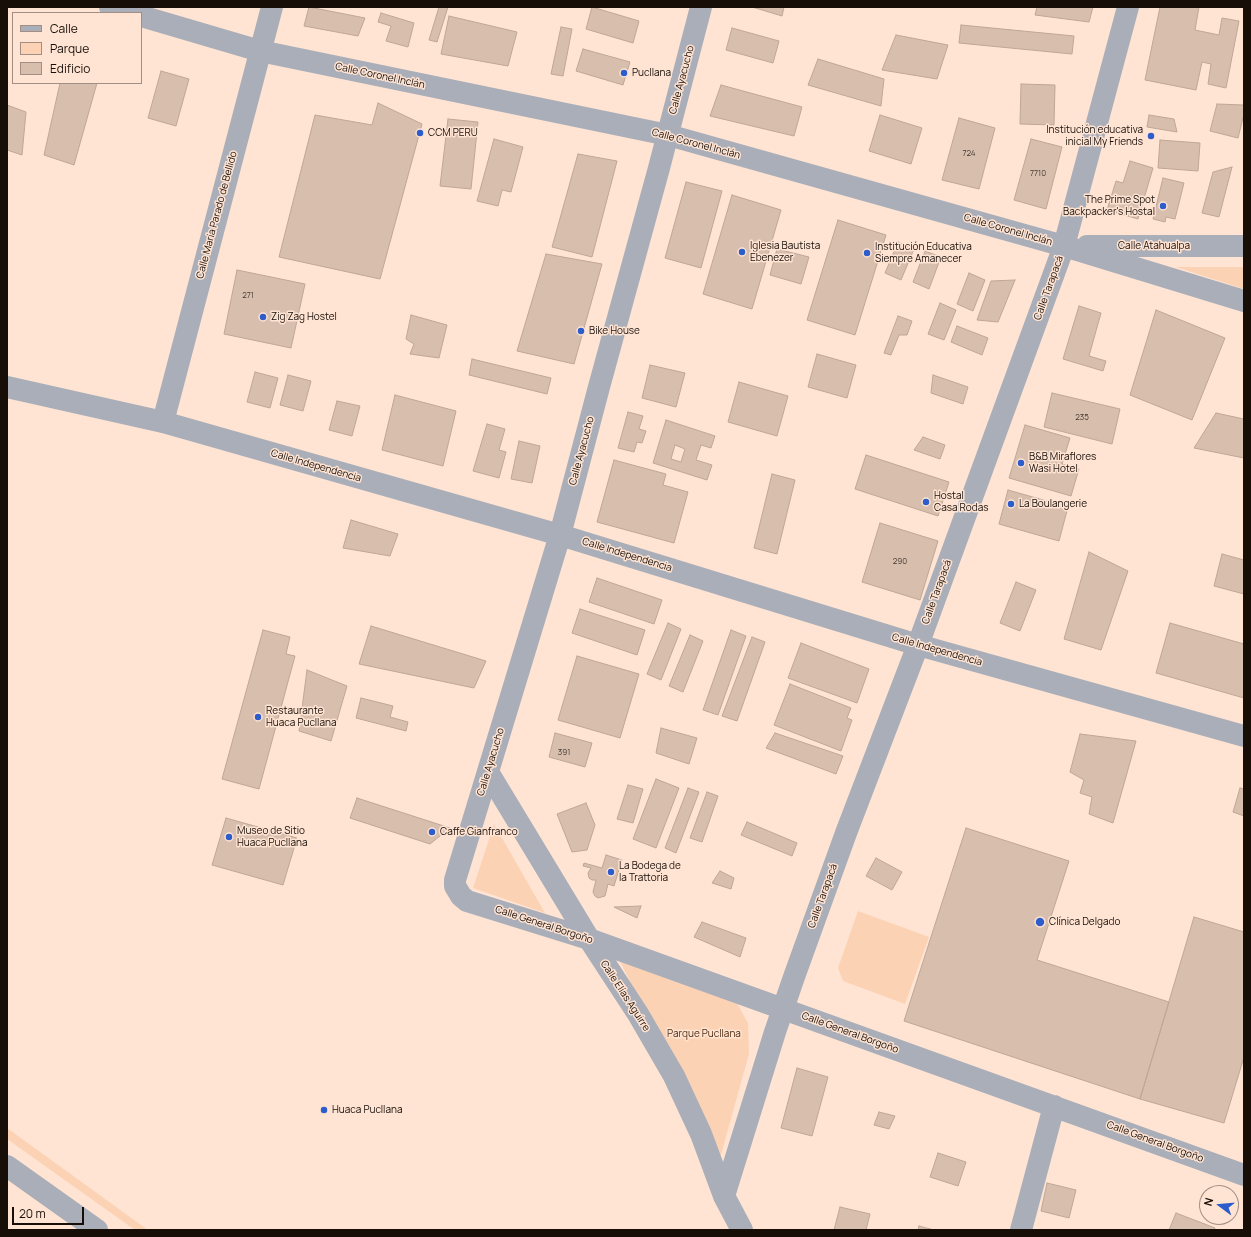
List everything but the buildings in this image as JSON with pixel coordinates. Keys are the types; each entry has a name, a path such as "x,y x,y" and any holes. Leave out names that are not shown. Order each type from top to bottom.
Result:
{"street":[{"path":"110,7 128,12"},
{"name":"Calle María Parado de Bellido","path":"163,422 272,7"},
{"name":"Calle Ayacucho","path":"457,891 454,886 455,880 560,535 701,7"},
{"name":"Calle Tarapacá","path":"724,1196 783,1008 846,833 918,645 1064,246 1128,7"},
{"name":"Calle Coronel Inclán","path":"142,16 260,51 668,135 1064,246 1244,301"},
{"name":"Calle Atahualpa","path":"1064,246 1244,246"},
{"name":"Calle Independencia","path":"7,387 163,422 560,535 918,645 1244,736"},
{"name":"Calle Elías Aguirre","path":"488,772 589,939 638,1014 674,1076 701,1134 724,1196 742,1230"},
{"name":"Calle General Borgoño","path":"457,891 468,901 589,939 1244,1175"},
{"path":"1021,1230 1054,1106"},
{"path":"7,1166 97,1230"}],"green space":[{"path":"1176,267 1244,267 1244,289"},
{"path":"494,824 545,913 473,888"},
{"path":"858,911 929,937 905,1004 843,981 838,968"},
{"name":"Parque Pucllana","path":"615,951 728,987 748,1023 749,1054 719,1162"},
{"path":"7,1128 148,1230 135,1230 7,1139"}],"place":[{"name":"Pucllana","path":"624,73"},
{"name":"CCM PERU","path":"420,133"},
{"name":"Institución educativa inicial My Friends","path":"1151,136"},
{"name":"The Prime Spot Backpacker's Hostal","path":"1163,206"},
{"name":"Iglesia Bautista Ebenezer","path":"742,252"},
{"name":"Institución Educativa Siempre Amanecer","path":"867,253"},
{"name":"Zig Zag Hostel","path":"263,317"},
{"name":"Bike House","path":"581,331"},
{"name":"B&B Miraflores Wasi Hotel","path":"1021,463"},
{"name":"Hostal Casa Rodas","path":"926,502"},
{"name":"La Boulangerie","path":"1011,504"},
{"name":"Restaurante Huaca Pucllana","path":"258,717"},
{"name":"Caffe Gianfranco","path":"432,832"},
{"name":"Museo de Sitio Huaca Pucllana","path":"229,837"},
{"name":"La Bodega de la Trattoria","path":"611,872"},
{"name":"Clínica Delgado","path":"1040,922"},
{"name":"Huaca Pucllana","path":"324,1110"}]}
